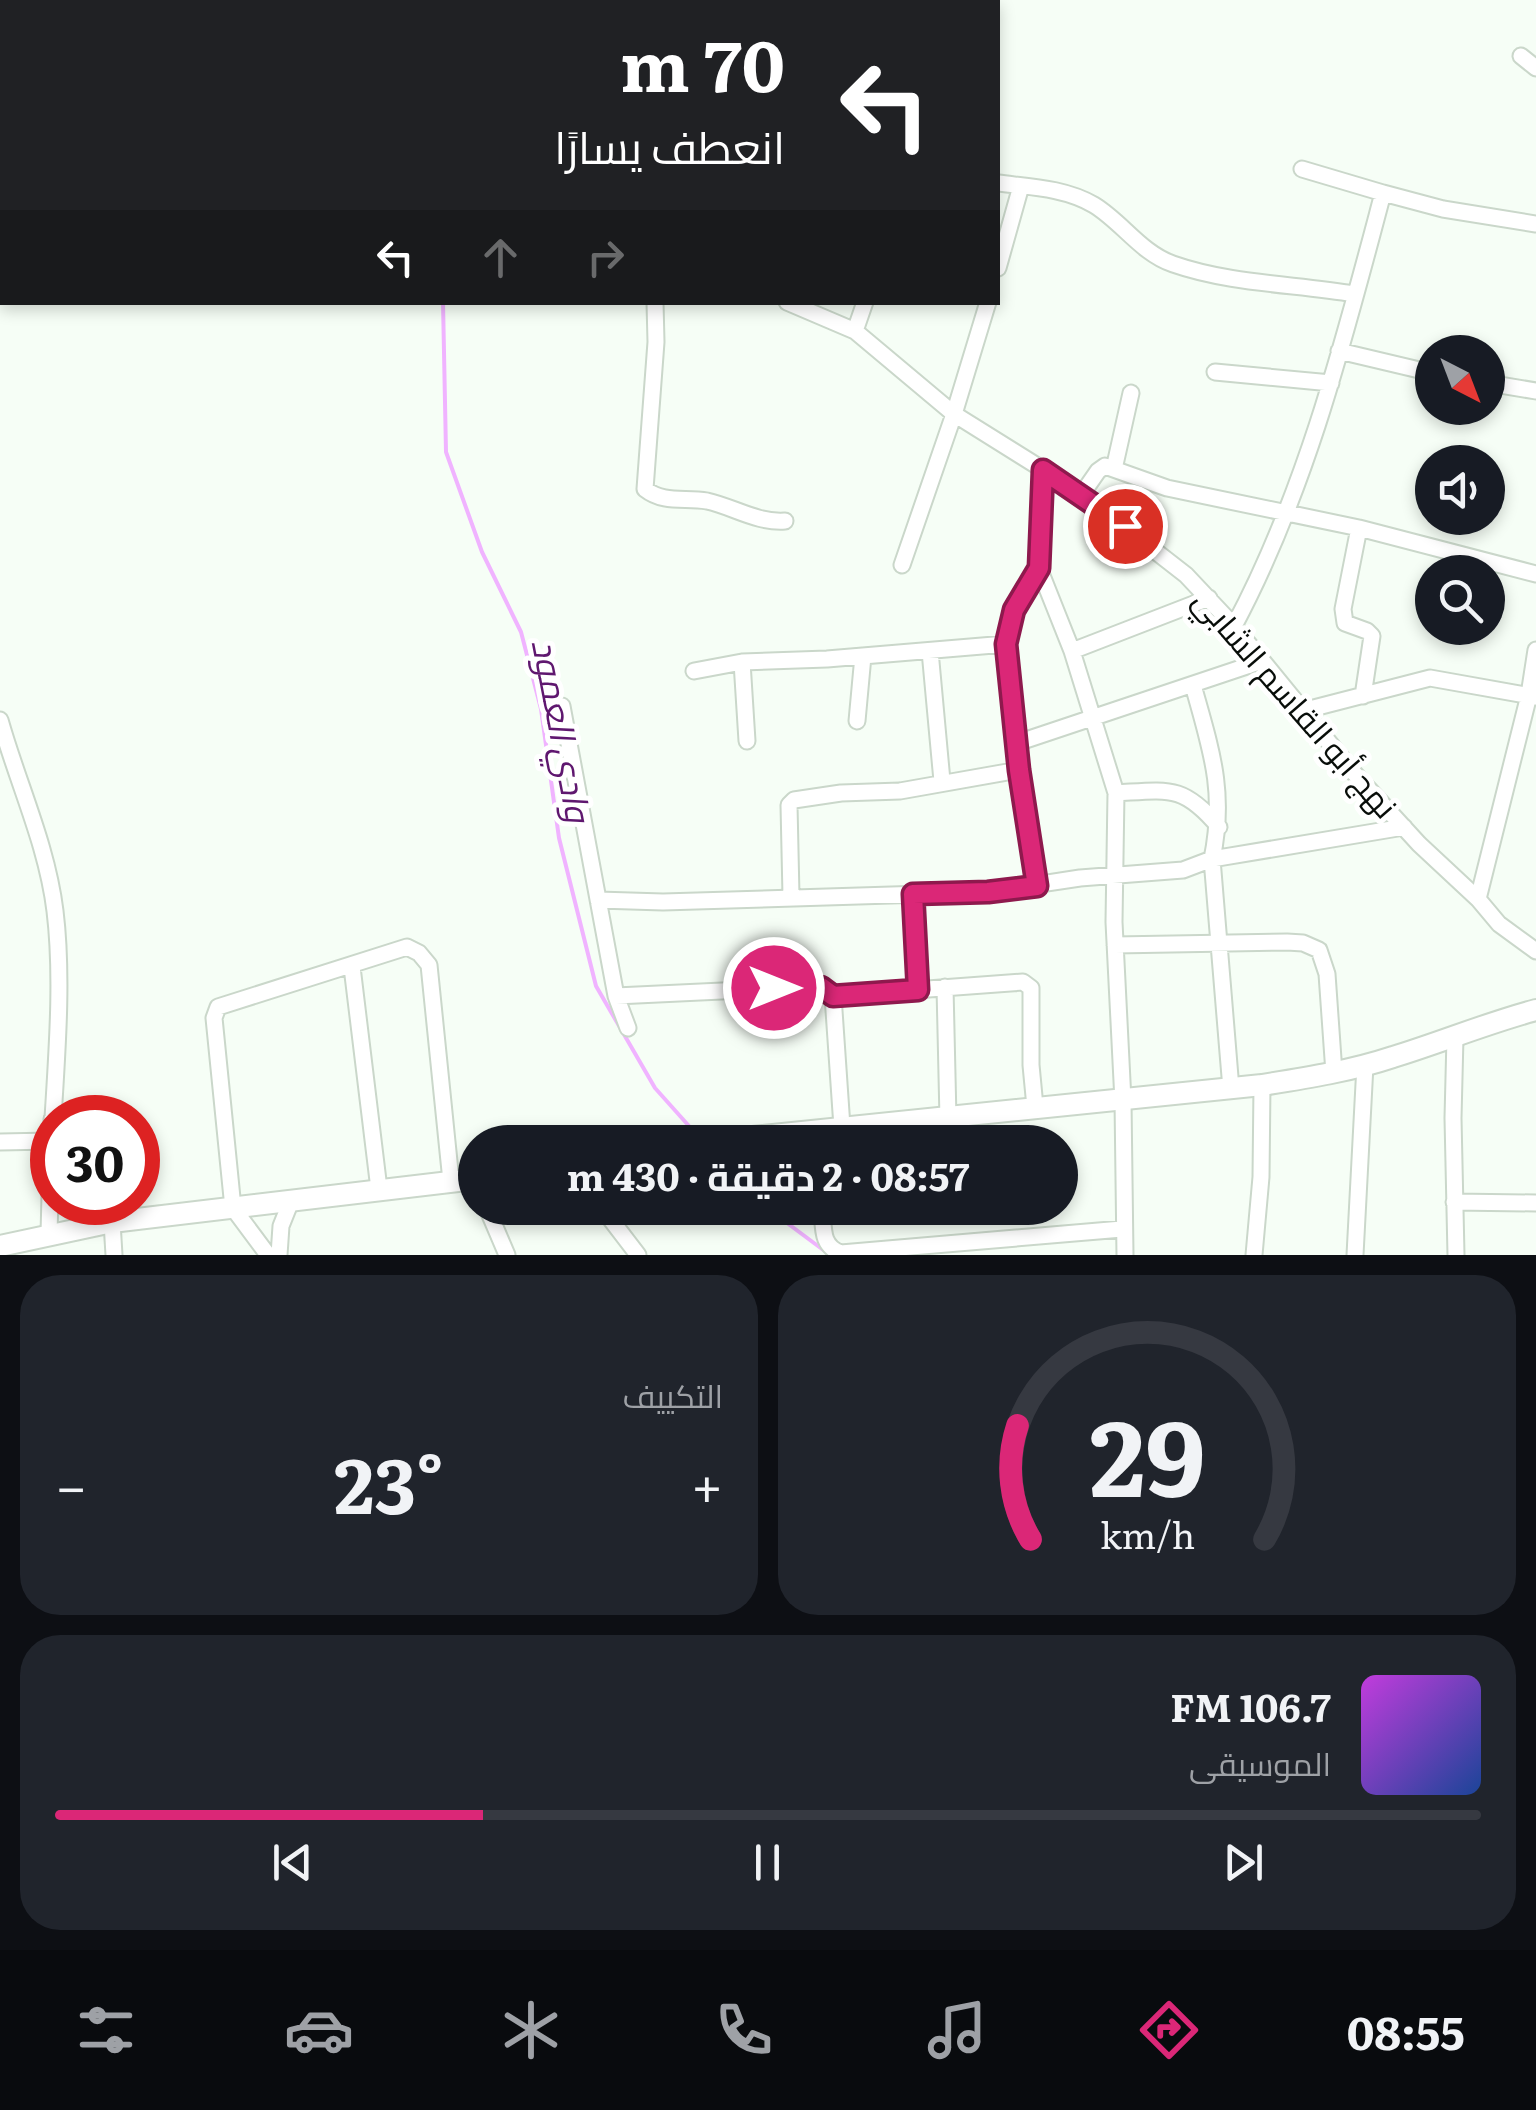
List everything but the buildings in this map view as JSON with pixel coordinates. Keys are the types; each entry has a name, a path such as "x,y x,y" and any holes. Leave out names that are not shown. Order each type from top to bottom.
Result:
{"street":[{"path":"1520,56 1536,68"},
{"path":"1302,169 1444,209 1536,224"},
{"path":"1000,182 1078,196 1097,207 1140,245 1172,264 1229,277 1354,294"},
{"path":"1000,261 1021,186"},
{"path":"1234,626 1263,573 1287,511 1331,383 1383,193"},
{"path":"655,305 645,489 664,498 703,500 770,522 785,521"},
{"name":"نهج أبو القاسم الشابي","path":"793,305 855,331 954,414 1082,494 1161,553 1234,626 1404,827 1499,924 1536,952"},
{"path":"855,331 863,305"},
{"path":"902,566 987,305"},
{"path":"1339,351 1415,369"},
{"path":"1216,372 1331,383"},
{"path":"1505,387 1536,392"},
{"path":"1114,468 1130,393"},
{"path":"1082,494 1102,466 1114,468 1167,488 1287,511 1536,574"},
{"path":"1043,470 1039,568 1072,651 1116,793 1115,945 1125,1255"},
{"path":"1359,528 1343,609 1345,623 1372,636 1363,696"},
{"path":"1037,886 1019,770 1006,644 1014,610 1039,568"},
{"path":"1072,651 1209,598"},
{"path":"694,671 742,662 1006,644"},
{"path":"1478,899 1532,696 1536,650"},
{"path":"930,651 942,781"},
{"path":"857,721 863,656"},
{"path":"1017,743 1262,661"},
{"path":"742,662 748,741"},
{"path":"1302,711 1430,678 1532,696"},
{"path":"1192,685 1215,763 1219,827 1212,859 1232,1090"},
{"path":"562,706 616,996 628,1028"},
{"path":"0,720 2,739 44,854 56,912 58,1038 54,1095"},
{"path":"791,896 789,805 794,800 900,791 1019,770"},
{"path":"1116,793 1164,790 1182,794 1201,806 1219,827"},
{"path":"598,900 663,902 988,892 1117,874 1183,870 1212,859 1404,827"},
{"path":"913,894 918,990"},
{"path":"1115,945 1304,943 1319,950 1327,974 1334,1073"},
{"path":"268,1255 233,1208 214,1018 218,1007 408,947 419,953 428,965 451,1181"},
{"path":"352,966 379,1189"},
{"path":"616,996 809,987 821,987 833,996 1023,982 1031,988 1035,1107"},
{"path":"944,986 948,1118"},
{"path":"833,996 842,1125"},
{"path":"866,1125 1232,1090 1334,1073 1536,1010"},
{"path":"1455,1036 1456,1255"},
{"path":"1355,1255 1366,1065"},
{"path":"1254,1255 1261,1177 1262,1085"},
{"path":"0,1142 30,1141"},
{"path":"160,1216 458,1181"},
{"path":"278,1255 281,1226 291,1201"},
{"path":"1454,1202 1536,1202"},
{"path":"49,1225 49,1234"},
{"path":"0,1246 96,1225"},
{"path":"112,1225 114,1255"},
{"path":"494,1225 507,1255"},
{"path":"615,1225 638,1255"},
{"path":"824,1225 829,1247 841,1253 1122,1229"}],"waterway":[{"name":"وادي العمود","path":"443,305 446,452 482,552 521,632 541,709 559,838 596,986 655,1088 688,1125"},
{"name":"وادي العمود","path":"790,1225 826,1252"}],"route":[{"path":"774,988 821,987 833,996 918,990 913,894 1037,886 1019,770 1006,644 1014,610 1039,568 1043,470 1125,526"}]}
